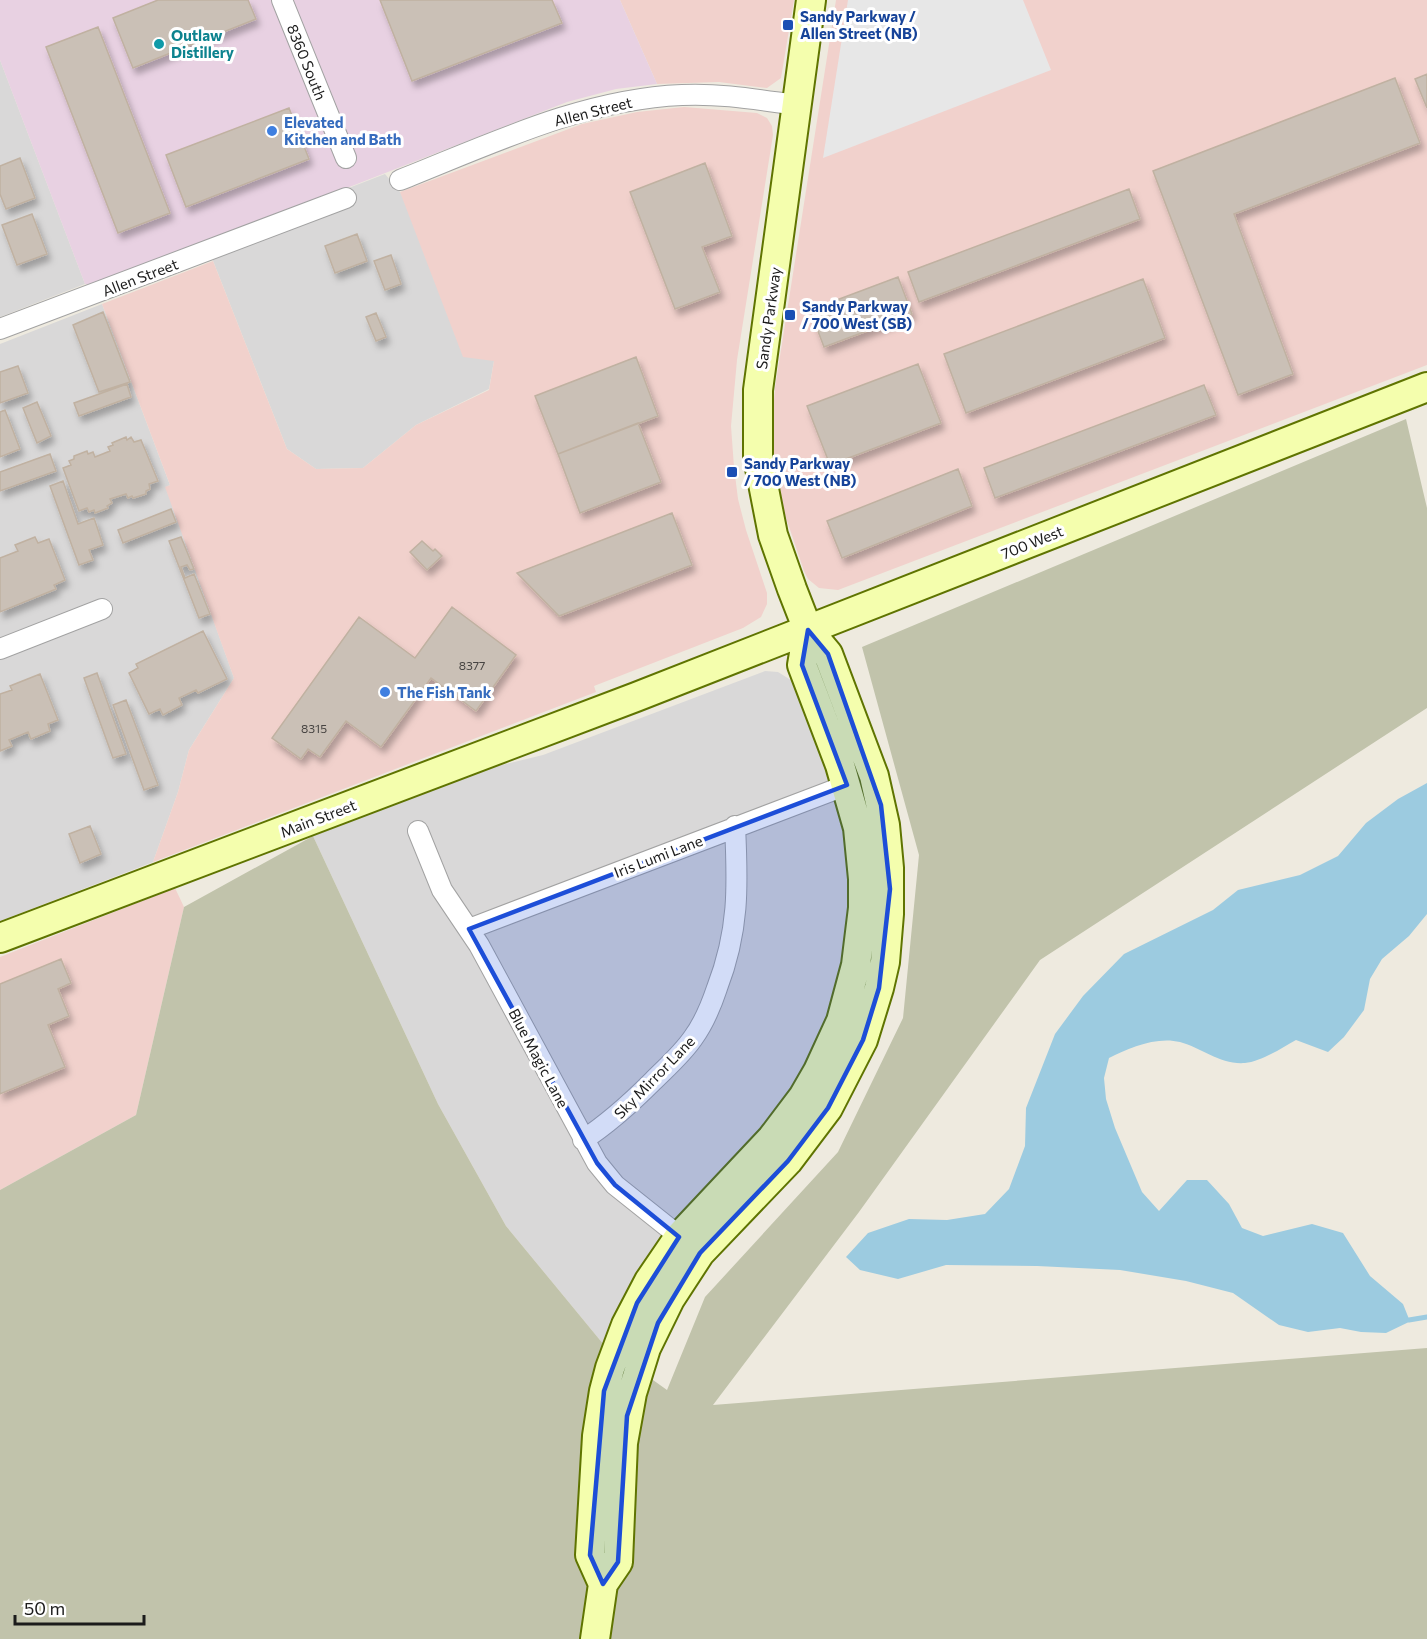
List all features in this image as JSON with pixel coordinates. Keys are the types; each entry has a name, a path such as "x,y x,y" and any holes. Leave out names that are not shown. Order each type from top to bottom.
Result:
{"main road":[{"name":"Sandy Parkway","path":"808,630 773,535 758,458 758,390 811,0"},
{"name":"700 West","path":"636,697 1427,387"},
{"path":"595,1639 603,1584 618,1562 627,1416 638,1370 657,1323 680,1283 694,1218 772,1138 788,1118 818,1071 841,1021 856,965 862,908 860,844 847,785 802,665 808,630"},
{"path":"690,1245 788,1161 828,1108 863,1040 885,962 890,889 888,846 881,805 867,756 828,654 808,630"},
{"name":"Main Street","path":"0,938 636,697"}],"street":[{"name":"8360 South","path":"282,0 346,158"},
{"name":"Allen Street","path":"400,180 540,124 607,105 682,95 733,97 796,105"},
{"name":"Allen Street","path":"0,329 346,198"},
{"path":"0,649 102,609"},
{"name":"Iris Lumi Lane","path":"469,929 847,785"},
{"name":"Sky Mirror Lane","path":"583,1140 618,1115 670,1064 694,1036 706,1016 726,965 734,931 737,887 735,826"},
{"name":"Blue Magic Lane","path":"418,831 442,890 469,929 597,1163 615,1185 690,1245"}],"highlighted area":[{"path":"808,630 828,654 881,805 890,889 879,988 863,1040 828,1108 788,1161 700,1253 658,1323 627,1416 618,1562 603,1584 590,1555 604,1391 637,1303 679,1237 615,1185 597,1163 469,929 847,785 802,665"}],"shaded area":[{"path":"0,0 620,0 657,84 616,89 567,102 96,286 85,284 0,60"},
{"path":"620,0 794,0 781,78 767,88 719,82 657,84"},
{"path":"836,0 1427,0 1427,365 838,590 819,588 808,579 804,571 781,503 774,464 772,424 775,388"},
{"path":"848,0 1023,0 1051,70 823,158"},
{"path":"0,60 85,284 0,317"},
{"path":"684,107 757,113 767,118 772,126 773,135 737,360 731,426 738,499 767,593 767,604 761,617 743,628 594,686 596,692 153,862 178,792 189,750 234,678 165,487 170,485 102,304 213,261 287,449 316,469 363,468 416,425 489,390 494,361 463,357 400,192 582,124 637,112"},
{"path":"385,174 400,192 494,361 489,389 416,425 363,468 316,469 287,449 206,243"},
{"path":"102,304 170,485 166,487 234,678 189,750 178,792 153,862 0,921 0,344"},
{"path":"1406,419 1427,508 1427,708 1040,960 859,1212 713,1405 1427,1348 1427,1639 0,1639 0,1190 136,1115 184,907 313,836 438,1104 506,1226 604,1345 667,1390 705,1297 838,1152 903,1018 919,855 862,647"},
{"path":"765,671 778,672 794,682 818,741 843,819 849,859 850,913 838,986 822,1032 798,1081 771,1119 684,1210 646,1261 604,1345 506,1226 438,1104 313,836 486,769 543,755"},
{"path":"175,888 184,907 136,1115 0,1190 0,957"}],"water":[{"path":"1427,783 1427,914 1409,936 1382,959 1370,979 1364,1010 1344,1037 1328,1052 1296,1040 1257,1060 1236,1063 1220,1059 1180,1042 1152,1042 1109,1058 1104,1078 1106,1099 1115,1128 1142,1192 1159,1211 1187,1180 1207,1180 1229,1204 1242,1228 1263,1236 1312,1224 1343,1233 1370,1276 1403,1304 1409,1319 1413,1320 1386,1333 1340,1328 1308,1332 1279,1325 1233,1293 1186,1281 1120,1270 946,1265 898,1279 860,1270 846,1257 868,1233 909,1219 947,1220 985,1214 1009,1189 1025,1146 1026,1108 1055,1034 1083,996 1124,954 1213,910 1238,890 1300,875 1338,856 1366,823 1398,799"}],"building":[{"name":"Outlaw Distillery","path":"158,0 248,0 256,19 133,68 113,18"},
{"path":"380,0 552,0 562,23 412,81"},
{"path":"98,27 170,213 118,233 46,47"},
{"path":"1427,74 1427,108 1415,79"},
{"path":"1395,78 1420,143 1234,214 1293,374 1238,395 1153,171"},
{"path":"289,108 309,159 186,207 166,155"},
{"path":"20,158 35,198 6,209 0,194 0,166"},
{"path":"705,163 732,236 702,247 720,292 675,309 630,192"},
{"path":"1129,189 1140,219 919,302 908,272"},
{"path":"32,214 47,254 17,265 2,225"},
{"path":"357,234 367,261 335,273 325,246"},
{"path":"391,255 401,284 385,290 374,261"},
{"path":"898,277 912,314 824,347 810,310"},
{"path":"1143,279 1165,338 966,413 944,354"},
{"path":"103,312 130,382 99,392 73,325"},
{"path":"376,313 386,337 376,341 366,317"},
{"path":"636,357 658,416 558,454 535,396"},
{"path":"918,364 941,423 830,465 807,406"},
{"path":"18,366 28,393 0,403 0,372"},
{"path":"127,384 131,397 79,416 74,403"},
{"path":"1204,385 1216,415 995,498 984,468"},
{"path":"37,402 51,436 37,443 23,408"},
{"path":"5,410 20,449 0,457 0,412"},
{"path":"638,423 661,482 580,513 558,454"},
{"path":"126,437 127,440 131,437 134,442 141,440 158,481 149,484 150,489 146,491 146,494 128,498 126,494 110,499 112,503 107,506 108,508 95,513 94,510 89,512 87,508 79,511 63,468 71,465 69,461 74,459 74,456 87,451 88,454 93,452 95,457 110,451 108,447 113,445 112,443"},
{"path":"50,454 56,471 0,491 0,472"},
{"path":"958,469 972,506 842,558 827,521"},
{"path":"63,481 78,524 94,518 103,545 89,550 93,560 79,565 50,486"},
{"path":"171,509 176,522 123,543 118,530"},
{"path":"672,513 692,565 559,616 517,573"},
{"path":"35,537 38,543 49,539 65,580 54,585 56,589 0,612 0,558 18,551 15,545"},
{"path":"181,537 194,569 190,570 187,565 181,567 185,578 194,574 210,614 199,618 169,541"},
{"path":"422,541 442,556 427,570 410,552"},
{"path":"452,607 516,655 476,711 431,678 381,747 346,721 320,757 308,749 301,759 272,738 359,617 415,658"},
{"path":"203,631 227,679 198,693 196,690 179,698 182,705 163,715 160,709 149,714 129,673 138,668 136,664"},
{"path":"97,673 126,754 113,758 84,678"},
{"path":"40,674 58,720 48,724 50,731 31,739 28,732 9,740 12,746 0,751 0,694 12,690 10,686"},
{"path":"126,700 158,785 144,790 113,705"},
{"path":"90,826 101,854 80,863 69,834"},
{"path":"61,959 71,983 58,989 69,1016 48,1025 65,1067 0,1094 0,984"}],"waterway":[{"path":"1409,1320 1427,1317"}],"place":[{"name":"Sandy Parkway / Allen Street (NB)","path":"788,25"},
{"name":"Outlaw Distillery","path":"159,44"},
{"name":"Elevated Kitchen and Bath","path":"272,131"},
{"name":"Sandy Parkway / 700 West (SB)","path":"790,315"},
{"name":"Sandy Parkway / 700 West (NB)","path":"732,472"},
{"name":"The Fish Tank","path":"385,692"}]}
